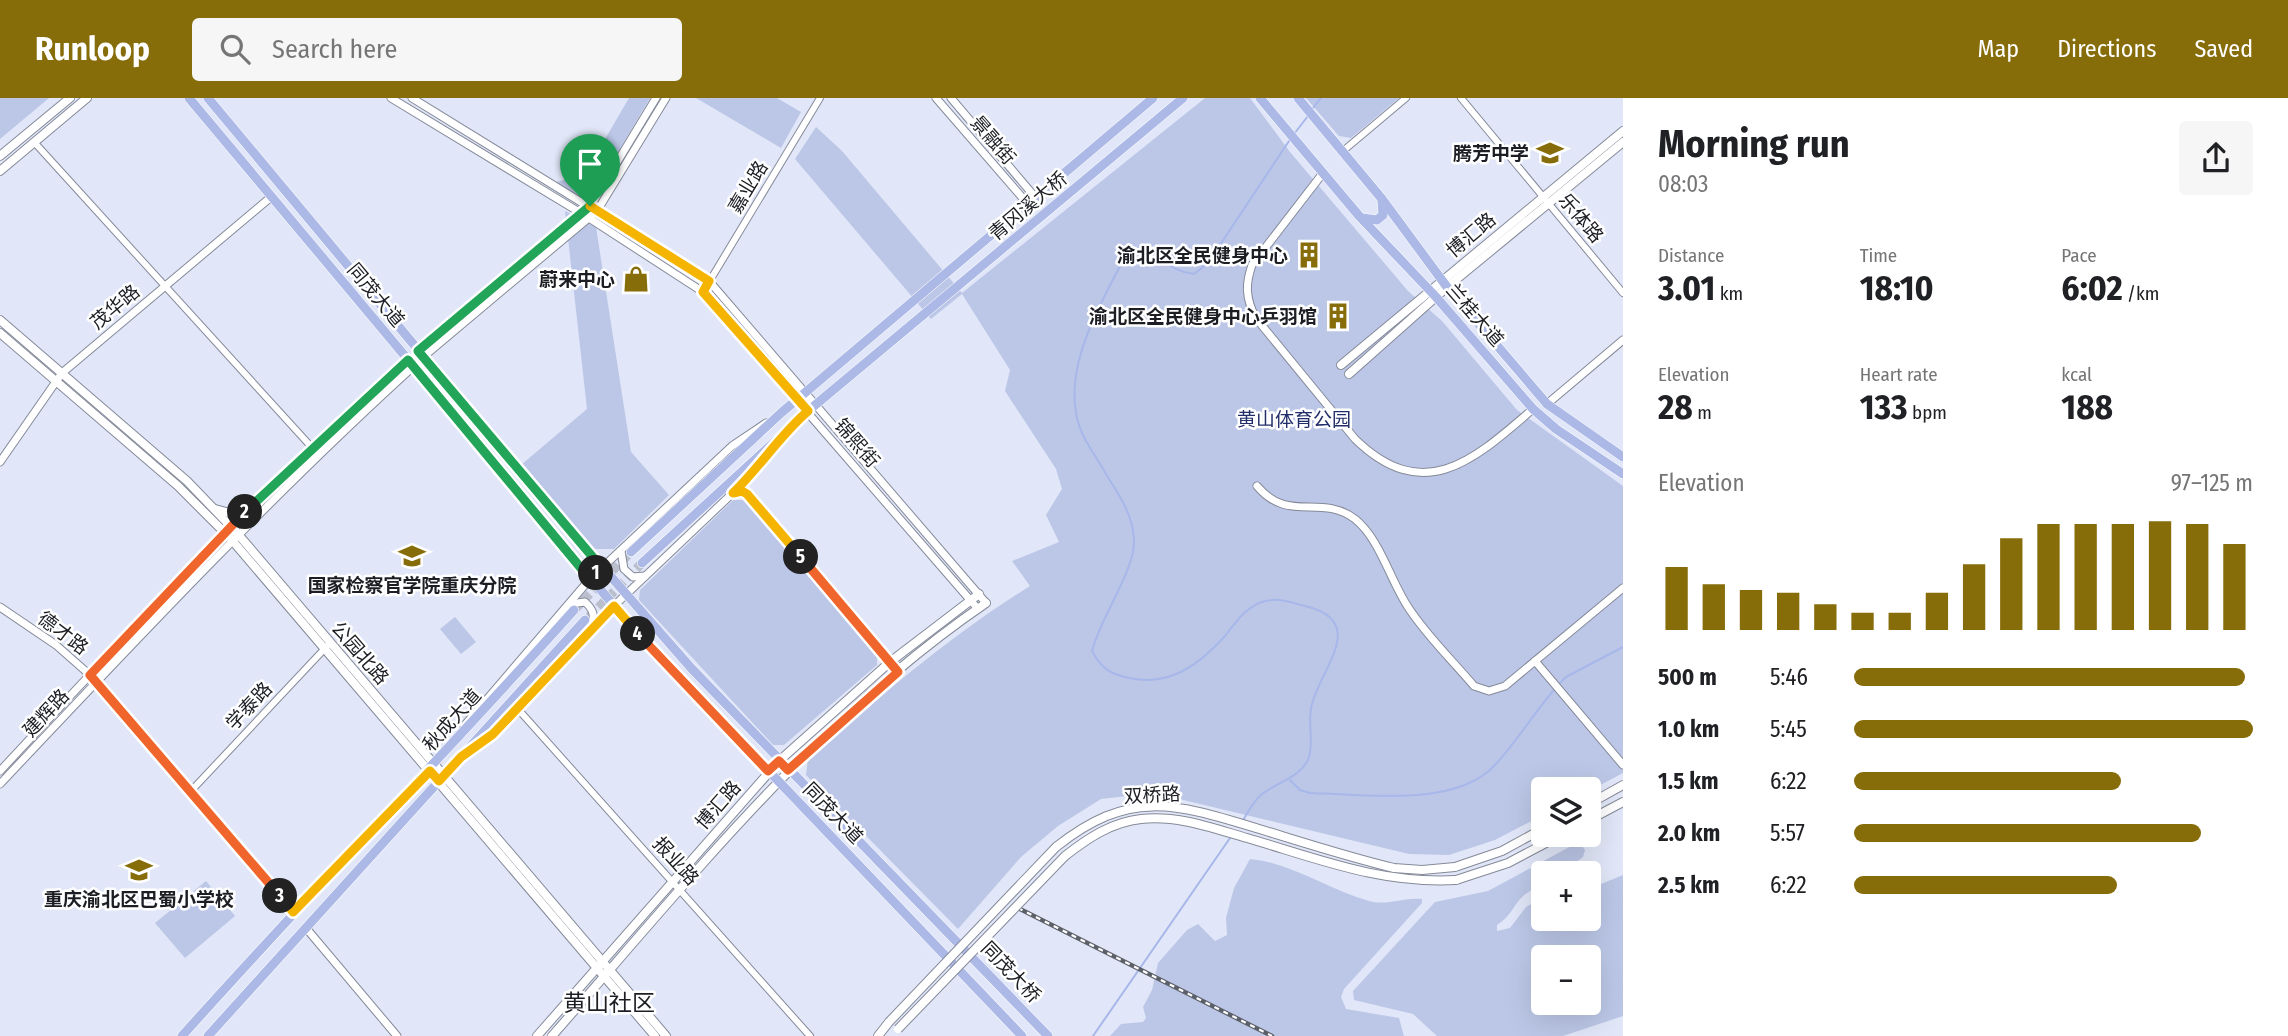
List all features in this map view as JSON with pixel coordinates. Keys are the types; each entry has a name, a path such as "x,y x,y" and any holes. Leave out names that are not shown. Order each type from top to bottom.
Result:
{"main road":[{"path":"0,156 69,98"},
{"path":"0,171 87,98"},
{"name":"同茂大道","path":"189,98 590,579 777,781 935,945"},
{"name":"同茂大道","path":"208,98 625,595 779,761 948,933"},
{"path":"1031,200 1153,98"},
{"name":"青冈溪大桥","path":"817,404 1183,98"},
{"name":"兰桂大道","path":"1298,98 1382,199 1444,283 1547,404 1623,457"},
{"name":"兰桂大道","path":"1262,101 1360,217 1432,293 1533,409 1556,429 1623,474"},
{"name":"博汇路","path":"1341,365 1432,293 1623,131"},
{"name":"博汇路","path":"1545,199 1623,142"},
{"path":"1360,217 1377,220 1384,209 1382,199"},
{"name":"青冈溪大桥","path":"806,391 1031,200"},
{"name":"博汇路","path":"1349,373 1432,293"},
{"name":"公园北路","path":"0,320 187,481 214,509 227,528 599,964 666,1036"},
{"name":"公园北路","path":"0,333 227,528"},
{"path":"626,551 806,391"},
{"path":"642,563 817,404"},
{"path":"214,509 230,513 246,510"},
{"name":"博汇路","path":"537,1036 768,771 890,662 979,594"},
{"name":"博汇路","path":"552,1036 788,770 898,672 986,603"},
{"name":"秋成大道","path":"182,1036 293,912 433,768 571,608"},
{"name":"秋成大道","path":"208,1036 461,757 588,624"},
{"path":"1601,797 1623,785"},
{"path":"1601,814 1623,802"},
{"name":"双桥路","path":"878,1036 1056,847 1089,824 1120,811 1140,807 1189,808 1394,868 1422,870 1455,867 1502,851 1531,835"},
{"name":"双桥路","path":"895,1032 1065,856 1084,840 1124,822 1142,819 1186,821 1393,880 1456,880 1508,863 1539,847"},
{"name":"同茂大桥","path":"948,933 1048,1036"},
{"name":"同茂大桥","path":"935,945 1022,1036"},
{"name":"公园北路","path":"608,973 655,1036"}],"street":[{"name":"锦熙街","path":"391,98 585,216 703,292 798,398 978,609"},
{"name":"锦熙街","path":"412,98 709,281 986,603"},
{"path":"594,209 656,98"},
{"path":"421,354 594,209 666,98"},
{"name":"嘉业路","path":"703,292 820,98"},
{"name":"景融街","path":"936,98 1031,200"},
{"name":"景融街","path":"951,98 1031,200"},
{"path":"1343,151 1406,98"},
{"name":"乐体路","path":"1461,98 1623,293"},
{"path":"34,142 315,450"},
{"path":"1323,173 1252,265 1246,282 1248,302 1255,317 1355,439 1372,455 1391,466 1412,472 1438,472 1461,465 1483,452 1533,409"},
{"name":"茂华路","path":"0,461 62,373 271,197"},
{"path":"1547,404 1623,340"},
{"name":"建辉路","path":"0,771 227,528 410,363"},
{"path":"588,624 614,606 757,470 792,425"},
{"name":"建辉路","path":"0,784 315,450"},
{"path":"1257,486 1268,500 1282,507 1327,507 1356,520 1367,532 1409,609 1474,685 1489,691 1505,686 1623,588"},
{"path":"733,493 742,491 747,494 898,672"},
{"path":"571,608 590,579 626,551"},
{"path":"626,551 624,569 633,577 645,576"},
{"path":"461,757 493,734 594,617 592,609 585,602 571,608"},
{"name":"德才路","path":"0,607 55,645 97,681 293,912"},
{"name":"学泰路","path":"191,791 328,645"},
{"path":"1535,661 1623,765"},
{"name":"报业路","path":"517,708 810,1036"},
{"path":"306,928 397,1036"}],"green space":[{"path":"0,98 49,98 0,139"},
{"path":"629,98 650,98 592,196 585,199 556,182 584,175"},
{"path":"696,98 777,98 801,112 781,148"},
{"name":"黄山体育公园","path":"1205,98 1250,98 1290,152 1408,291 1442,321 1517,410 1623,486 1623,773 1601,785 1601,777 1531,777 1531,821 1495,840 1449,855 1409,854 1154,793 1101,799 1058,826 1021,857 958,929 806,775 808,759 943,646 1030,586 1012,561 1059,542 1046,515 1062,489 1056,469 1005,391 1010,370 962,294 931,319 795,159 816,127 842,151 962,293"},
{"path":"1306,98 1399,98 1351,138 1339,136"},
{"path":"565,211 596,227 631,452 669,495 614,549 595,549 521,465 587,409"},
{"path":"733,500 745,500 877,655 877,665 784,745 773,745 639,600 640,590"},
{"path":"455,617 476,642 461,654 440,629"},
{"path":"1569,847 1583,847 1583,857 1578,861 1544,861"},
{"path":"1250,859 1296,871 1369,901 1383,903 1422,899 1422,903 1344,989 1341,997 1346,1009 1399,1018 1404,1036 1110,1036 1121,1024 1143,1022 1146,1018 1143,1007 1152,990 1158,963 1187,930 1198,924 1215,941 1227,935 1226,918 1234,888"},
{"path":"1531,868 1531,891 1497,925 1497,931 1510,928 1531,904 1531,931 1601,931 1601,884 1623,875 1623,1016 1563,1036 1437,1036 1413,1014 1354,1000 1353,991 1435,902 1488,891"},
{"path":"206,881 235,916 185,958 155,923"}],"waterway":[{"path":"1313,108 1321,98"},
{"path":"1294,134 1308,116"},
{"path":"1242,822 1260,796 1294,775 1309,757 1312,704 1336,647 1338,634 1334,623 1324,613 1305,606 1282,600 1265,601 1244,613 1205,656 1170,676 1144,680 1129,678 1103,666 1092,651 1129,567 1134,542 1125,506 1082,434 1075,407 1075,385 1084,342 1122,262 1142,252 1150,253 1172,267 1194,274 1208,263 1291,138"},
{"path":"1558,685 1566,677 1623,647"},
{"path":"1290,780 1300,790 1310,793 1407,796 1456,788 1477,779 1494,766 1554,690"},
{"path":"1093,1036 1230,838"}],"tunnel":[{"path":"574,610 631,552"},
{"path":"589,617 642,563"}],"railway":[{"path":"1018,908 1272,1036"}],"place":[{"name":"腾芳中学","path":"1550,153"},
{"name":"渝北区全民健身中心","path":"1309,255"},
{"name":"蔚来中心","path":"636,279"},
{"name":"渝北区全民健身中心乒羽馆","path":"1338,316"},
{"name":"国家检察官学院重庆分院","path":"412,556"},
{"name":"重庆渝北区巴蜀小学校","path":"139,870"}],"district":[{"name":"黄山社区","path":"609,1003"}],"route":[{"path":"590,206 709,281 703,292 808,411 792,425 757,470 733,493 742,491 747,494 898,672 788,770 779,761 768,771 673,674 614,606 493,734 461,757 439,781 430,771 293,912 90,675 230,525 408,360 590,579 602,568 418,351 590,206"}]}
